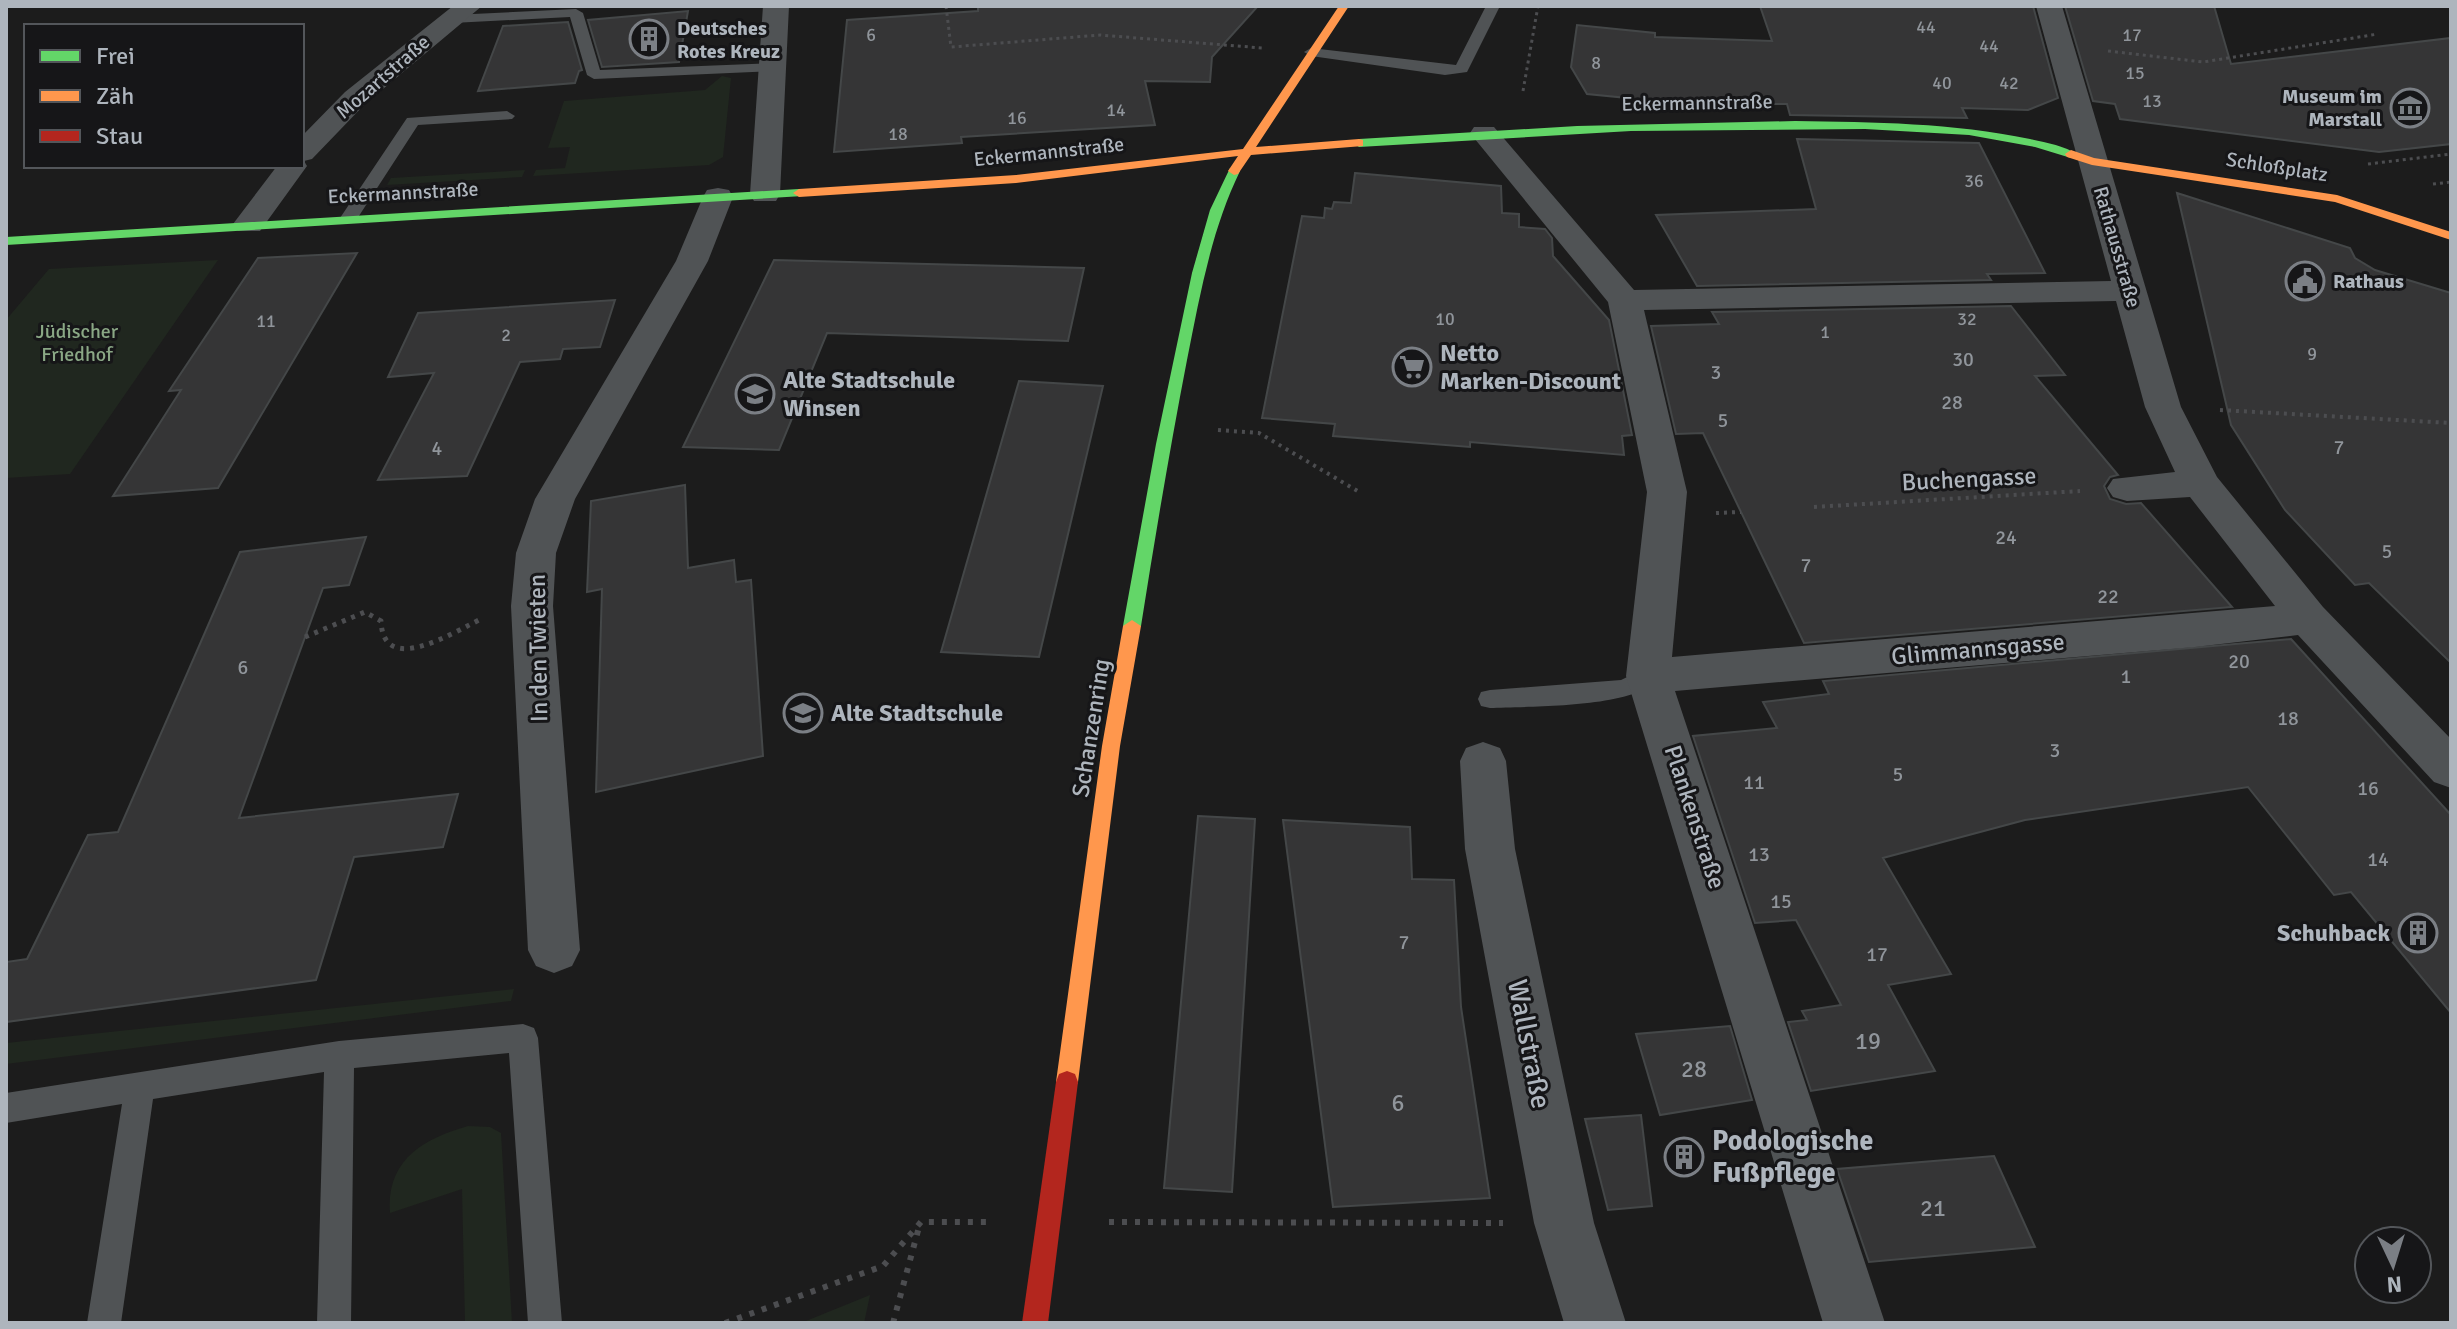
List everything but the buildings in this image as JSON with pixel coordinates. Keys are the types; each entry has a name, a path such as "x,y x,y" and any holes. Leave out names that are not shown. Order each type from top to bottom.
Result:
{"street":[{"path":"765,194 776,6"},
{"name":"Schanzenring","path":"1035,1323 1111,746 1166,427 1204,249 1220,196 1244,152 1344,6"},
{"name":"Rathausstraße","path":"2049,6 2163,407 2200,483 2308,618 2451,769"},
{"name":"Mozartstraße","path":"304,151 355,98 460,12"},
{"name":"Eckermannstraße","path":"6,241 1016,179 1244,152 1500,132 1656,124 1946,128 2026,140 2092,161"},
{"name":"Plankenstraße","path":"1500,132 1625,300 1667,492 1648,676 1854,1323"},
{"name":"Schloßplatz","path":"2092,161 2337,199 2451,236"},
{"path":"249,224 291,168"},
{"name":"In den Twieten","path":"554,950 532,606 536,553 555,499 692,261 718,197"},
{"path":"1625,300 2129,291"},
{"path":"2127,488 2200,483"},
{"name":"Glimmannsgasse","path":"1648,676 2179,633 2308,618"},
{"name":"Wallstraße","path":"1483,761 1490,849 1564,1223 1595,1323"}],"lane":[{"path":"1311,52 1445,71 1462,69 1493,6"},
{"path":"460,12 576,13 594,75 774,67"},
{"path":"349,218 413,121 507,116"},
{"path":"1490,699 1625,689 1648,676"},
{"path":"6,1108 339,1055 523,1038 545,1323"},
{"path":"334,1323 339,1055"},
{"path":"104,1323 140,1086"}],"path":[{"path":"946,6 951,47 1100,35 1311,52"},
{"path":"1500,132 1538,6"},
{"path":"2060,46 2203,62 2378,34"},
{"path":"2433,156 2451,154"},
{"path":"2163,407 2451,423"},
{"path":"1166,427 1259,433 1361,493"},
{"name":"Buchengasse","path":"1814,507 2127,488"},
{"path":"1724,513 1741,512"},
{"path":"305,637 321,633 346,616 368,611 376,613 381,621 380,633 386,646 394,650 410,649 480,619 532,606"},
{"path":"893,1323 921,1222"},
{"path":"725,1323 883,1266 921,1222 1564,1223"}],"green space":[{"path":"722,76 731,78 723,157 709,165 533,176 536,170 565,168 570,147 548,148 564,101 705,90"},
{"path":"525,170 522,177 387,185 391,178"},
{"name":"Jüdischer Friedhof","path":"218,260 70,474 6,478 6,320 49,269"},
{"path":"514,989 511,1001 6,1064 6,1043"},
{"path":"468,1126 490,1127 501,1133 512,1323 465,1323 462,1189 390,1213 394,1179 411,1154 436,1138"},
{"path":"870,1295 864,1323 801,1323"}],"traffic: fast":[{"path":"1359,143 1631,127 1865,126 1969,132 2037,144 2071,154"},
{"path":"1132,626 1198,273 1216,210 1234,171"},
{"path":"6,241 799,193"}],"traffic: slow":[{"path":"1234,171 1344,6"},
{"path":"799,193 1016,179 1244,152 1359,143"},
{"path":"2071,154 2092,161 2337,199 2451,236"},
{"path":"1067,1082 1111,746 1132,626"}],"traffic: jam":[{"path":"1035,1323 1067,1082"}],"place":[{"name":"Deutsches Rotes Kreuz","path":"649,39"},
{"name":"Museum im Marstall","path":"2410,108"},
{"name":"Rathaus","path":"2305,281"},
{"name":"Netto Marken-Discount","path":"1412,367"},
{"name":"Alte Stadtschule Winsen","path":"755,394"},
{"name":"Alte Stadtschule","path":"803,713"},
{"name":"Schuhback","path":"2418,933"},
{"name":"Podologische Fußpflege","path":"1684,1157"}]}
